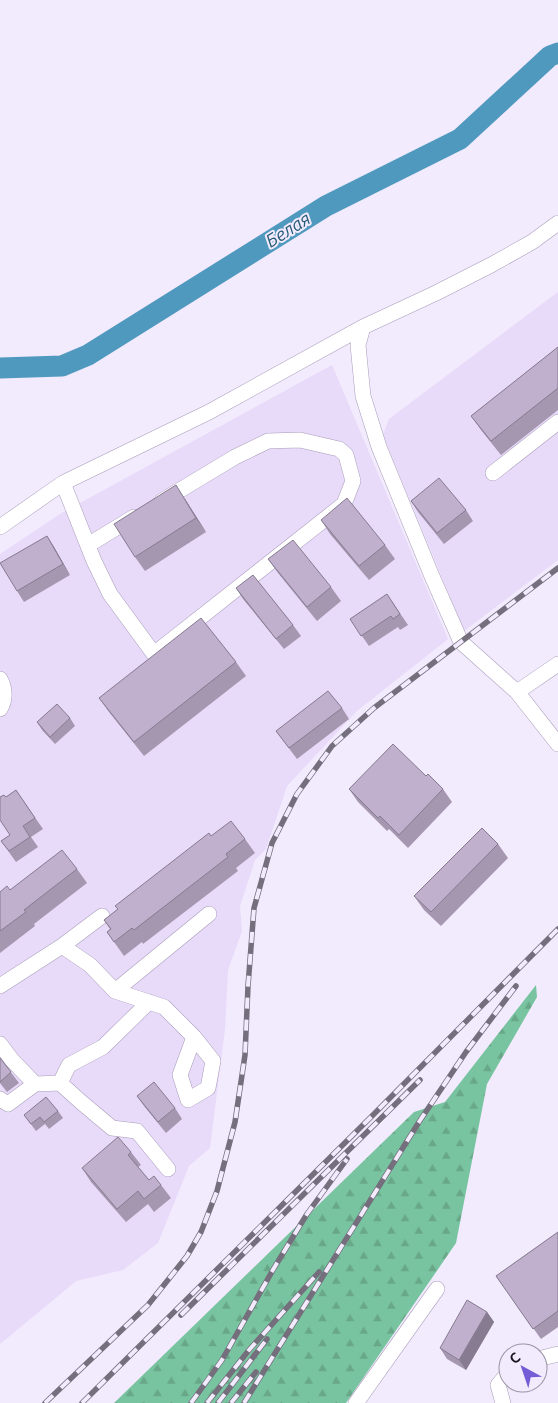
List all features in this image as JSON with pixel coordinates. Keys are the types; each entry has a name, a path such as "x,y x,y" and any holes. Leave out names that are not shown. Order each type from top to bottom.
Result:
{"lane":[{"path":"0,527 62,483 209,412 363,327 491,265 532,242 558,222"},
{"path":"363,327 358,345 363,396 379,447 461,642 517,692 555,735"},
{"path":"493,473 558,422"},
{"path":"62,483 88,545 110,594 154,654 344,504 353,481 346,455 339,449 300,440 268,441 235,458 88,545"},
{"path":"517,692 558,664"},
{"path":"0,678 5,695 0,709"},
{"path":"115,991 209,914"},
{"path":"0,986 62,946 102,916"},
{"path":"62,946 90,965 115,991 164,1007 194,1037"},
{"path":"60,1083 68,1065 102,1047 149,1002"},
{"path":"0,1044 12,1060 35,1084"},
{"path":"0,1099 8,1104 35,1084 60,1083 112,1128 137,1131 168,1169"},
{"path":"356,1403 437,1289"}],"shaded area":[{"path":"558,292 558,560 464,631 383,435 389,419"},
{"path":"332,365 448,639 357,711 287,786 266,849 255,860 240,906 242,931 228,970 225,1029 210,1148 189,1166 158,1243 123,1270 76,1281 0,1344 0,554 60,514"}],"green space":[{"path":"536,985 537,997 487,1084 456,1243 346,1403 114,1403 414,1112 445,1102"}],"building":[{"path":"558,347 558,388 491,441 471,416"},
{"path":"439,478 466,510 437,533 411,501"},
{"path":"176,485 196,518 135,557 114,524"},
{"path":"347,498 385,545 359,566 321,520"},
{"path":"47,536 63,564 17,591 0,563"},
{"path":"293,540 331,587 307,607 268,559"},
{"path":"253,575 293,625 276,639 236,588"},
{"path":"387,594 400,614 393,619 391,616 361,636 350,619"},
{"path":"201,618 236,662 134,742 99,698"},
{"path":"328,691 342,708 289,748 276,731"},
{"path":"57,704 70,718 50,737 37,722"},
{"path":"393,744 426,776 428,774 443,789 399,835 380,816 378,818 349,789"},
{"path":"16,790 35,818 23,826 30,837 9,851 1,841 10,835 0,820 0,797 4,795 6,797"},
{"path":"231,821 245,839 226,854 228,857 134,930 132,928 114,942 107,932 111,929 104,920 118,909 115,906 209,833 211,836"},
{"path":"482,828 498,844 431,912 414,896"},
{"path":"62,850 77,869 24,910 26,912 0,931 0,892 7,886 10,890"},
{"path":"0,1058 11,1072 0,1082"},
{"path":"154,1082 175,1108 158,1122 137,1096"},
{"path":"46,1097 58,1111 44,1122 40,1117 31,1124 24,1115"},
{"path":"118,1137 131,1152 128,1155 149,1180 154,1176 161,1185 144,1199 138,1191 117,1209 82,1168"},
{"path":"558,1232 558,1311 533,1329 496,1276"},
{"path":"467,1300 487,1312 459,1360 440,1348"}],"waterway":[{"name":"Белая","path":"0,368 62,366 88,355 326,206 460,139 550,56 558,53"}],"railway":[{"path":"45,1403 148,1305 187,1256 201,1232 217,1191 235,1122 245,1055 254,908 272,843 297,794 332,746 374,708 558,568"},
{"path":"82,1403 558,929"},
{"path":"244,1403 419,1122 466,1052 516,986"},
{"path":"181,1315 420,1080"},
{"path":"191,1403 222,1360 307,1214 347,1159"},
{"path":"207,1403 249,1350 319,1272"},
{"path":"218,1403 267,1339"},
{"path":"231,1403 256,1372"}]}
